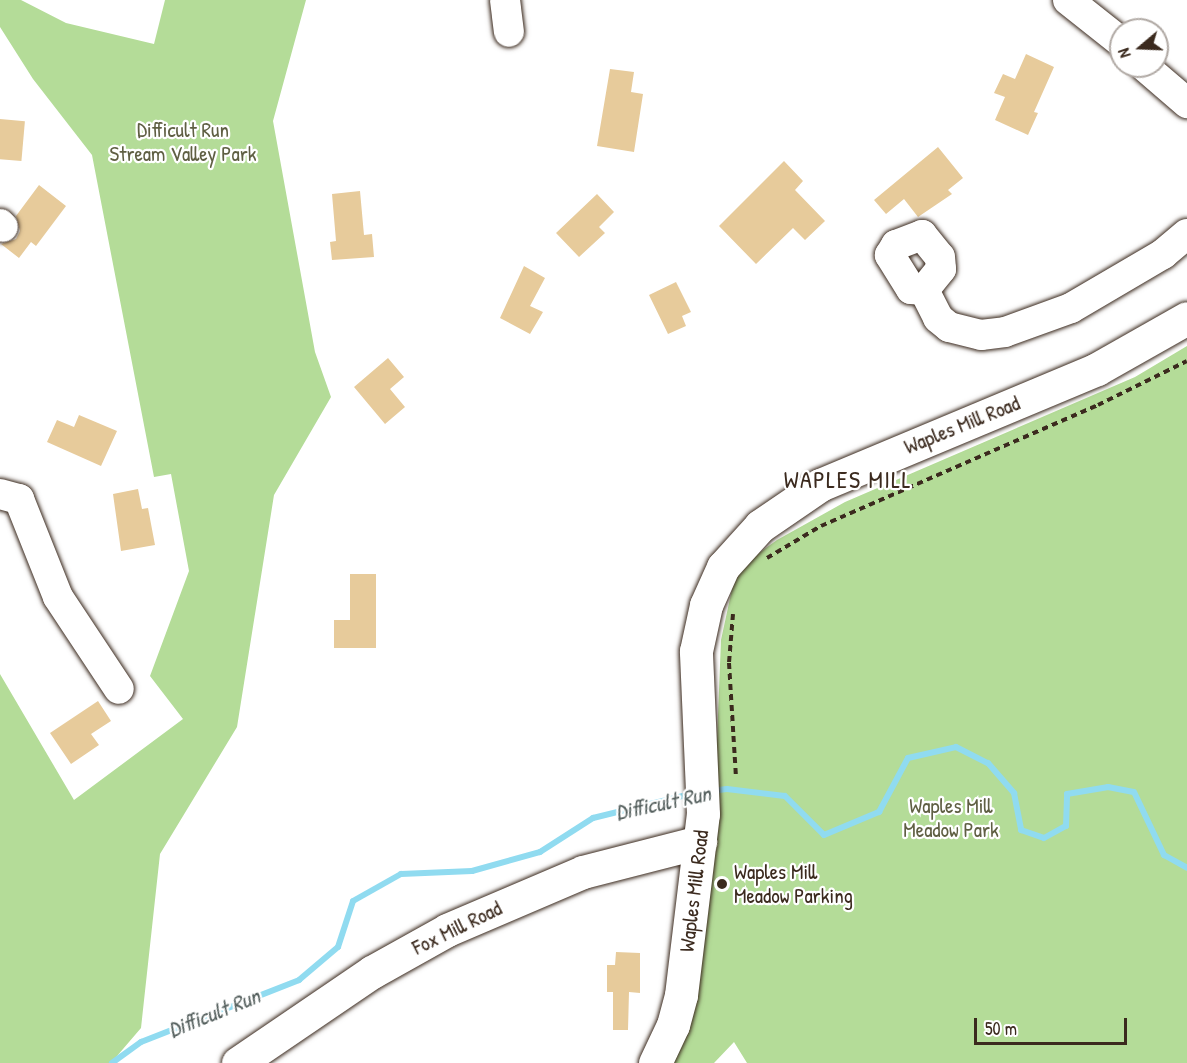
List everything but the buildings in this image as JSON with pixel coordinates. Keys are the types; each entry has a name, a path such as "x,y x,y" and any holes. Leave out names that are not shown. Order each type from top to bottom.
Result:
{"main road":[{"name":"Waples Mill Road","path":"655,1063 673,1025 681,995 701,828 703,773 695,663 697,634 710,591 723,567 744,541 777,512 820,485 1097,369 1187,318"},
{"name":"Fox Mill Road","path":"238,1063 354,983 447,930 583,872 701,828"}],"street":[{"path":"505,0 509,32"},
{"path":"1068,0 1109,32"},
{"path":"1158,78 1187,103"},
{"path":"924,291 939,318 949,327 981,335 1005,332 1071,308 1155,260 1187,234"},
{"path":"0,494 19,499 58,597 118,689"}],"path":[{"path":"765,560 821,526 1098,405 1187,361"},
{"path":"735,607 729,663 736,776"}],"green space":[{"name":"Difficult Run Stream Valley Park","path":"0,0 21,0 66,23 154,44 165,0 306,0 273,121 315,352 331,397 274,495 237,727 160,854 141,1028 111,1063 0,1063 0,674 74,800 183,719 150,676 189,571 171,474 154,477 92,155 33,79 0,27"},
{"name":"Waples Mill Meadow Park","path":"1187,346 1187,1063 747,1063 734,1042 714,1063 667,1063 682,1039 697,998 712,866 721,640 734,580 748,561 777,540 845,502 1135,377"}],"waterway":[{"name":"Difficult Run","path":"711,791 727,789 785,796 824,835 879,812 908,758 956,747 988,763 1014,793 1021,830 1044,838 1066,826 1067,794 1108,787 1134,792 1164,855 1187,868"},
{"name":"Difficult Run","path":"112,1063 141,1042 299,980 338,947 353,901 401,874 472,871 540,852 593,818 691,794"}],"place":[{"name":"Waples Mill Meadow Parking","path":"722,884"}],"district":[{"name":"WAPLES MILL","path":"848,480"}]}
